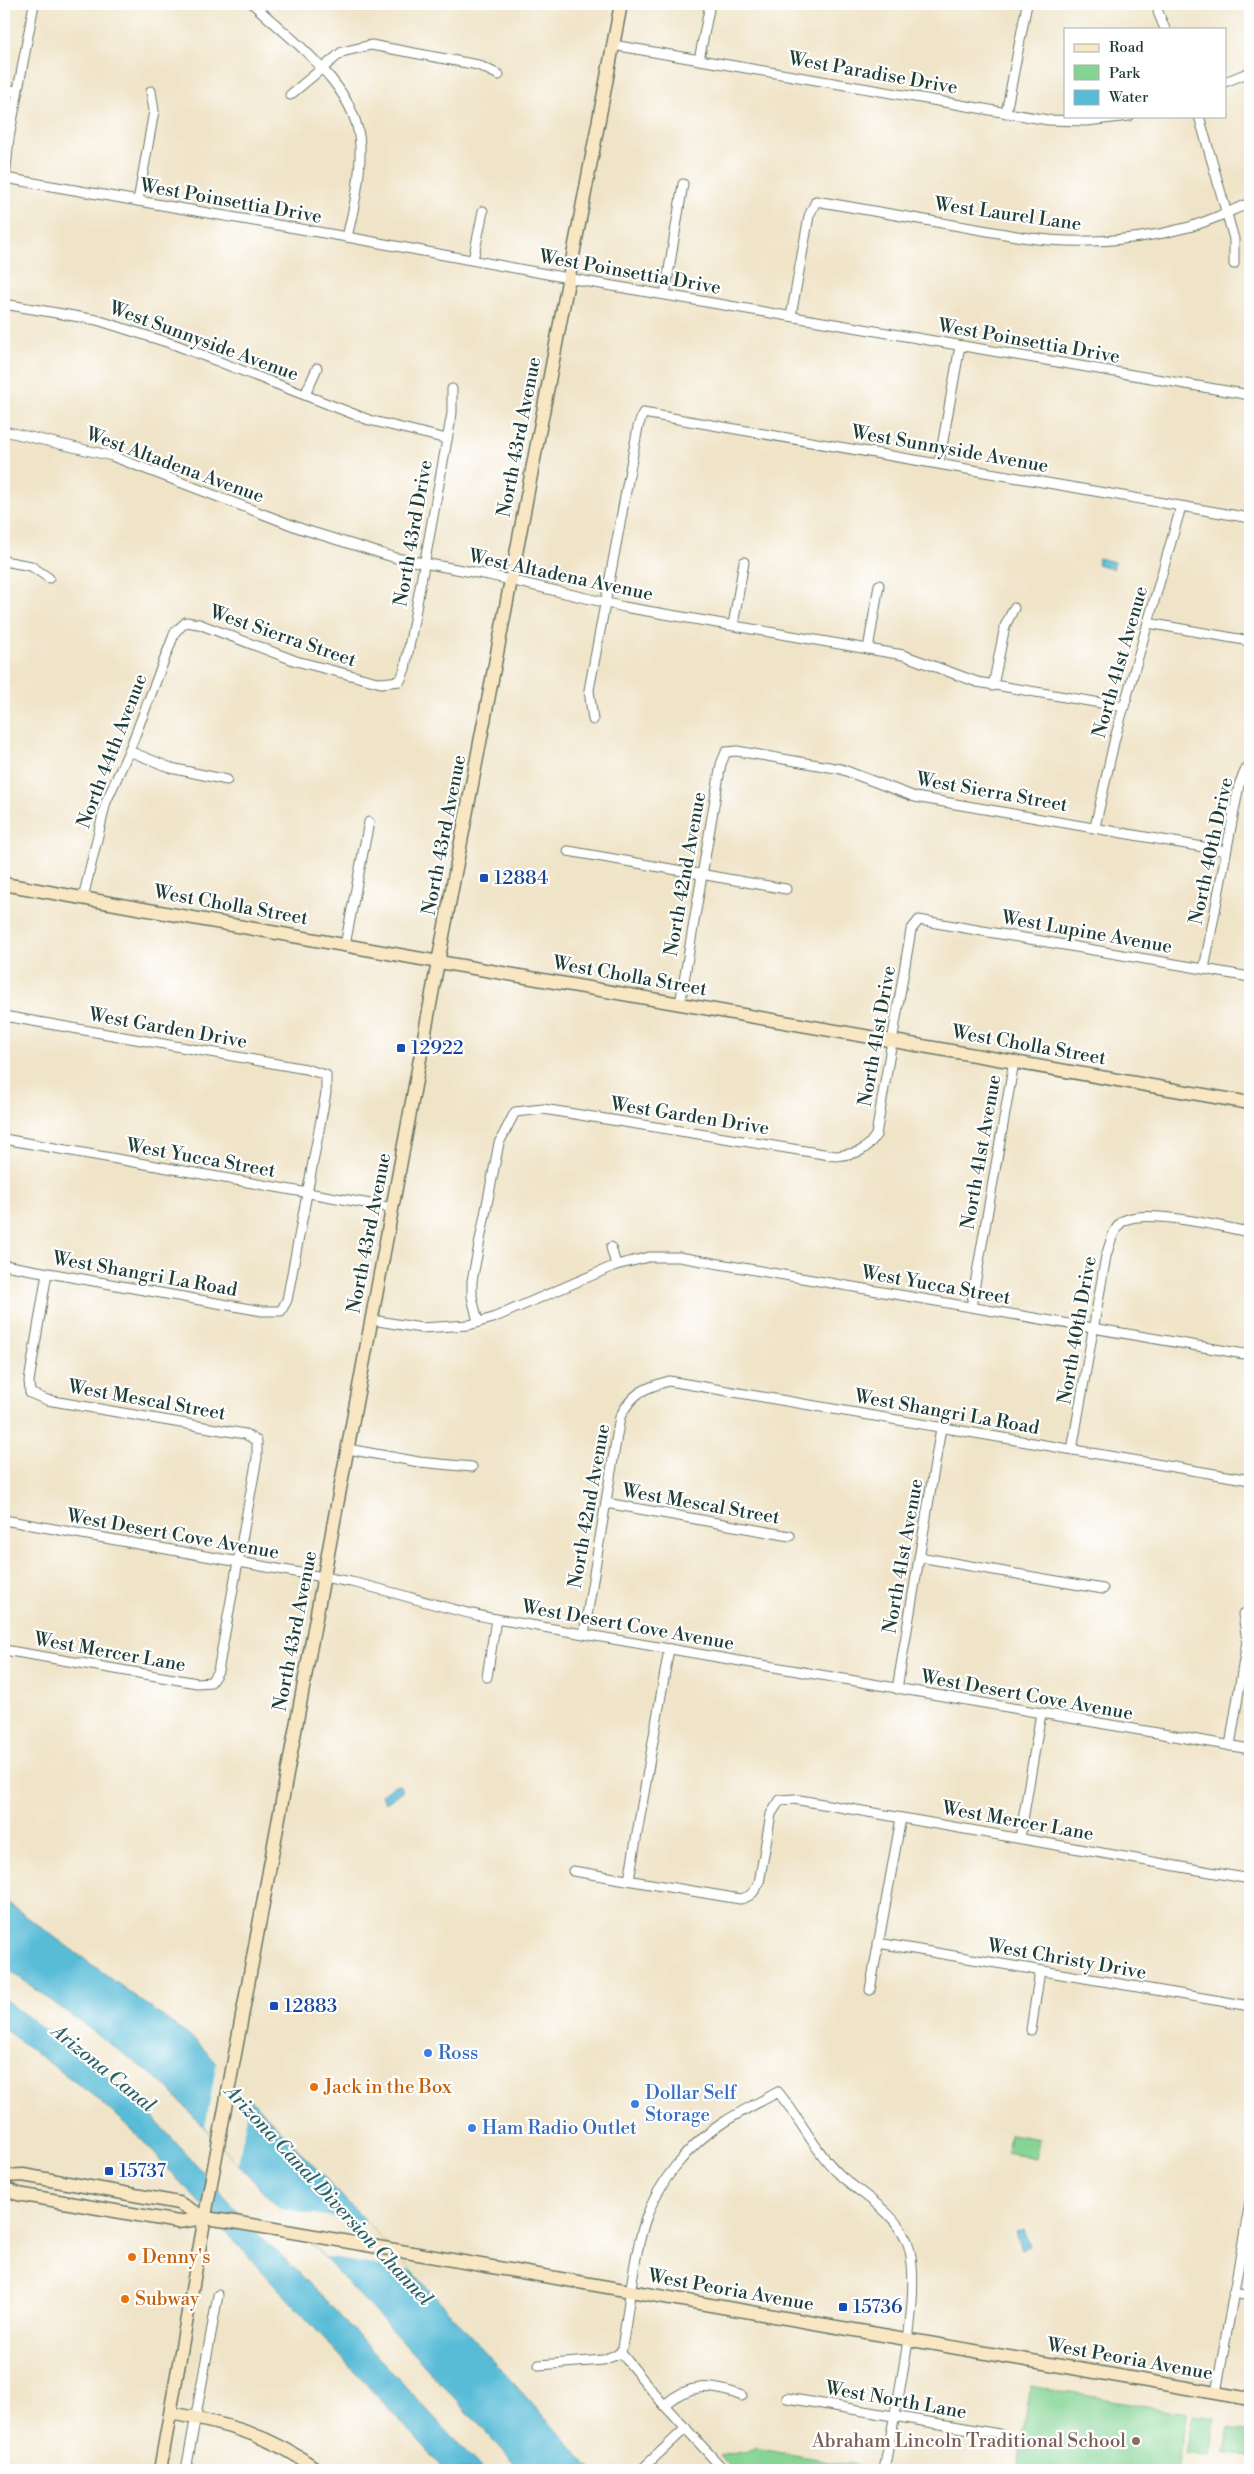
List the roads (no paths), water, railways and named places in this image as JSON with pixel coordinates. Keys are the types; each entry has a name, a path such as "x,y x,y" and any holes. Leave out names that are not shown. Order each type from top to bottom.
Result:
{"main road":[{"name":"North 43rd Avenue","path":"160,2470 209,2194 438,962 621,4"},
{"name":"West Cholla Street","path":"4,884 438,962 1250,1103"},
{"name":"West Peoria Avenue","path":"4,2176 23,2175 179,2203 205,2218"},
{"name":"West Peoria Avenue","path":"4,2188 18,2194 178,2222 205,2218 1250,2399"},
{"path":"171,2413 253,2432 274,2442 318,2470"}],"street":[{"path":"4,188 17,91 34,4"},
{"path":"253,4 322,68 342,93 351,109 360,144 360,165 347,237"},
{"path":"699,60 710,4"},
{"path":"1006,113 1027,4"},
{"path":"1158,12 1166,28"},
{"path":"290,95 342,52 371,45 478,65 499,75"},
{"name":"West Paradise Drive","path":"613,45 1006,113 1073,122 1110,118"},
{"path":"1226,82 1250,72"},
{"path":"4,89 17,91"},
{"path":"138,201 154,111 151,91"},
{"path":"1200,118 1235,245 1234,264"},
{"name":"West Poinsettia Drive","path":"5,178 1250,396"},
{"path":"665,294 683,184"},
{"name":"West Laurel Lane","path":"791,316 809,216 816,201 1053,241 1099,242 1145,237 1191,227 1250,204"},
{"path":"474,260 483,211"},
{"name":"West Sunnyside Avenue","path":"4,304 97,320 176,346 369,420 447,439"},
{"path":"939,464 960,346"},
{"name":"West Sunnyside Avenue","path":"305,395 317,368"},
{"name":"North 43rd Drive","path":"400,681 405,669 452,412 452,390"},
{"name":"West Sunnyside Avenue","path":"605,603 638,427 644,413 1250,518"},
{"name":"West Altadena Avenue","path":"4,431 112,456 327,538 424,563 511,580 605,603 903,655 993,686 1124,707"},
{"name":"North 41st Avenue","path":"1095,827 1109,762 1181,507"},
{"path":"4,561 31,566 49,578"},
{"path":"733,625 744,562"},
{"path":"868,649 879,585"},
{"path":"593,720 589,690 605,603"},
{"path":"993,686 1005,626 1014,608"},
{"name":"West Sierra Street","path":"186,622 199,624 296,661 331,671 381,683 400,681"},
{"name":"North 44th Avenue","path":"83,898 106,802 129,752 175,632 186,622"},
{"path":"1148,623 1250,641"},
{"path":"129,752 171,768 227,780"},
{"name":"West Sierra Street","path":"726,752 737,752 841,769 916,797 1226,851"},
{"name":"North 42nd Avenue","path":"680,1004 721,764 726,752"},
{"name":"North 40th Drive","path":"1204,970 1239,785 1248,769"},
{"path":"345,945 369,822"},
{"path":"568,851 786,889"},
{"name":"West Lupine Avenue","path":"919,920 1250,978"},
{"name":"North 41st Drive","path":"859,1153 876,1135 911,930 919,920"},
{"name":"West Garden Drive","path":"4,1016 306,1069 326,1075 326,1093 306,1193"},
{"name":"North 41st Avenue","path":"970,1307 1014,1062"},
{"name":"West Garden Drive","path":"478,1322 472,1297 472,1281 499,1143 515,1112 543,1109 836,1156 859,1153"},
{"name":"West Yucca Street","path":"4,1139 393,1208"},
{"name":"West Shangri La Road","path":"4,1265 262,1311 280,1311 287,1300 306,1193"},
{"name":"North 40th Drive","path":"1072,1450 1092,1328 1106,1256 1114,1232 1124,1221 1146,1215 1250,1232"},
{"path":"611,1247 616,1265"},
{"name":"West Yucca Street","path":"372,1320 421,1328 446,1328 478,1322 493,1318 616,1265 649,1257 694,1259 1250,1355"},
{"name":"West Mescal Street","path":"47,1273 29,1381 30,1394 47,1400 245,1434 257,1441 257,1458 237,1562"},
{"name":"West Shangri La Road","path":"640,1391 669,1381 691,1384 1250,1480"},
{"name":"North 42nd Avenue","path":"584,1634 620,1417 628,1401 640,1391"},
{"name":"North 41st Avenue","path":"897,1689 941,1428"},
{"path":"348,1449 419,1462 472,1467"},
{"name":"West Mescal Street","path":"606,1503 790,1536"},
{"name":"West Desert Cove Avenue","path":"4,1520 324,1578 398,1593 454,1610 496,1619 1250,1749"},
{"path":"919,1557 1102,1589"},
{"name":"West Mercer Lane","path":"4,1650 197,1684 211,1682 218,1671 237,1562"},
{"path":"1230,1746 1247,1641 1243,1614"},
{"path":"487,1677 496,1619"},
{"path":"573,1871 630,1880 669,1649"},
{"path":"1020,1838 1041,1714"},
{"name":"West Mercer Lane","path":"630,1880 740,1899 748,1898 755,1892 759,1883 771,1814 780,1800 794,1799 1250,1878"},
{"path":"870,1990 901,1818"},
{"name":"West Christy Drive","path":"878,1943 1250,2006"},
{"path":"1030,2030 1040,1971"},
{"path":"724,2470 664,2405 621,2353 645,2220 662,2186 684,2155 724,2122 778,2092 838,2174 887,2213 906,2239 914,2278 907,2339 884,2470"},
{"path":"1216,2393 1250,2202"},
{"path":"1233,2293 1250,2296"},
{"path":"186,2470 218,2295"},
{"path":"539,2365 603,2360 621,2353"},
{"path":"664,2405 686,2390 702,2387 720,2388 742,2396"},
{"name":"West North Lane","path":"787,2398 999,2434"},
{"path":"641,2470 686,2428"}],"water":[{"path":"1099,558 1115,562 1113,569 1097,564"},
{"path":"395,1785 399,1785 403,1791 386,1803 381,1795"},
{"name":"Arizona Canal Diversion Channel","path":"4,1900 196,2041 412,2271 592,2470 521,2470 162,2082 4,1966"},
{"path":"4,1999 109,2078 150,2114 269,2246 280,2254 316,2290 483,2470 445,2470 141,2139 99,2100 4,2029"},
{"path":"1024,2229 1030,2246 1022,2249 1016,2232"}],"place":[{"name":"12884","path":"484,878"},
{"name":"12922","path":"401,1048"},
{"name":"12883","path":"274,2006"},
{"name":"Ross","path":"428,2053"},
{"name":"Jack in the Box","path":"314,2087"},
{"name":"Dollar Self Storage","path":"635,2104"},
{"name":"Ham Radio Outlet","path":"472,2128"},
{"name":"15737","path":"109,2171"},
{"name":"Denny's","path":"132,2257"},
{"name":"Subway","path":"125,2299"},
{"name":"15736","path":"843,2307"},
{"name":"Abraham Lincoln Traditional School","path":"1136,2441"}],"water label":[{"name":"Arizona Canal","path":"103,2069"}]}
